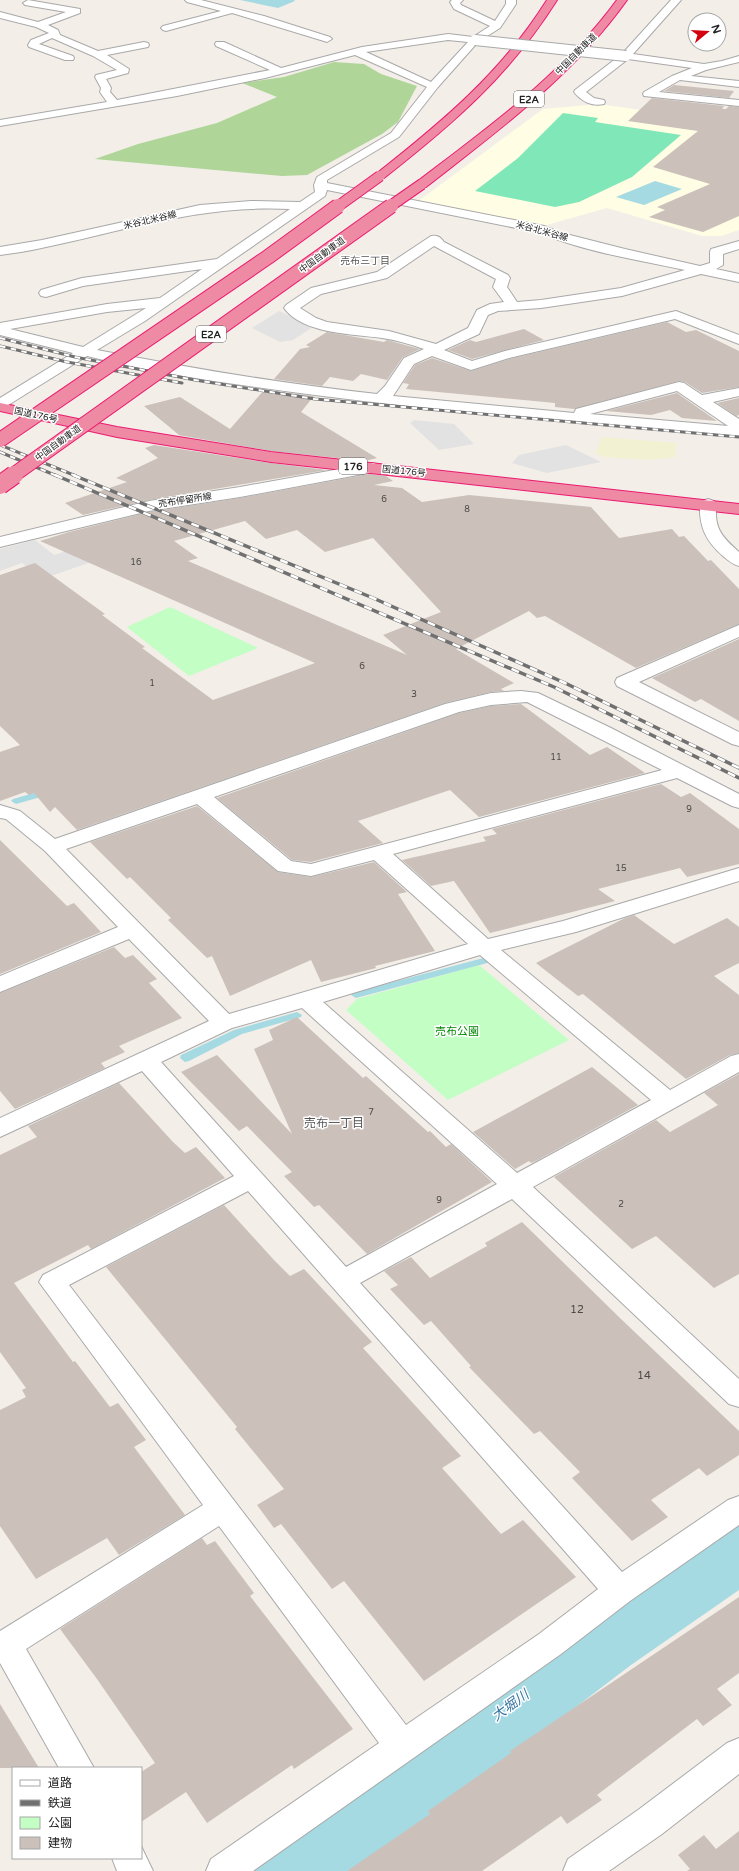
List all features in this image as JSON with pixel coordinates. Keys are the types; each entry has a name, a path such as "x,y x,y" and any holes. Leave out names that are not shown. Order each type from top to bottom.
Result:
{"highway":[{"name":"E2A","path":"0,440 268,257 380,176 439,129 485,87 516,53 542,19 552,0"},
{"name":"中国自動車道","path":"0,485 422,184 510,115 552,78 608,21 622,0"},
{"name":"国道176号","path":"0,408 140,435 271,457 739,508"}],"street":[{"path":"190,0 233,10 327,39"},
{"path":"458,0 455,2 457,7 497,26"},
{"path":"0,404 140,318 224,262 301,206 322,193 320,185 321,179 395,135 403,127 434,85 476,40 497,26 511,4 511,0"},
{"path":"600,102 592,101 579,92 626,56 676,0"},
{"path":"0,11 25,4 78,11 39,25"},
{"path":"166,28 233,10"},
{"path":"0,15 39,25 55,32 55,36 97,54 124,69 124,71 100,76 106,88 105,92 115,104"},
{"path":"55,34 34,42 33,45 69,58"},
{"path":"0,123 115,104 280,71 357,52 448,38 626,56 704,67"},
{"path":"220,44 280,71"},
{"path":"97,54 144,45"},
{"path":"357,52 426,84 434,85"},
{"path":"739,59 724,64 704,67 676,78 648,94 739,103"},
{"path":"676,78 739,84"},
{"name":"米谷北米谷線","path":"320,185 544,230 558,236 624,253 739,278"},
{"name":"米谷北米谷線","path":"0,251 54,243 168,214 262,204 301,206"},
{"path":"513,306 500,287 503,278 440,245 435,239 382,275 316,291 291,308 298,315 315,322 343,329 409,339 471,366 505,355 676,315 739,340"},
{"path":"381,399 392,389 409,361 474,331 482,313 495,307 594,297 622,292 717,265 716,252 739,245"},
{"path":"46,292 82,282 224,262"},
{"path":"0,327 107,308 162,302"},
{"path":"0,331 84,352 192,374 338,395 739,431"},
{"path":"567,416 679,386 739,426"},
{"path":"700,400 739,392"},
{"name":"売布停留所線","path":"0,542 149,506 240,492 373,468"},
{"path":"708,504 708,529 714,537 739,561"},
{"path":"739,630 624,682 739,740"},
{"path":"52,847 201,797 452,708 476,702 520,696 531,697 604,732 739,802"},
{"path":"201,797 285,867 311,870 680,771"},
{"path":"0,811 12,816 52,847 224,1023"},
{"path":"378,852 484,947 668,1101"},
{"path":"0,1128 146,1061 224,1023 484,947 568,927 739,874"},
{"path":"0,985 132,929"},
{"path":"306,999 515,1186 739,1396"},
{"path":"146,1061 344,1280 619,1591"},
{"path":"344,1280 739,1062"},
{"path":"252,1178 52,1282 402,1746"},
{"path":"76,1767 6,1644 223,1508"},
{"path":"223,1871 550,1644 619,1591 739,1509"},
{"path":"580,1871 650,1822 739,1754"},
{"path":"130,1859 136,1871"}],"shaded area":[{"path":"599,104 739,124 739,230 721,236 702,236 607,208 543,226 417,202 543,109"},
{"path":"279,311 313,327 293,340 280,342 252,328"},
{"path":"414,420 454,424 474,444 439,450 410,423"},
{"path":"566,445 601,462 547,473 512,463 519,455"},
{"path":"35,540 54,555 82,546 100,559 42,579 22,563 0,571 0,549"}],"green space":[{"path":"334,62 364,64 381,74 417,86 398,122 382,134 307,175 282,176 95,159 138,144 217,123 277,97 242,83 284,77"},
{"path":"563,113 598,118 595,122 681,135 632,177 579,202 555,207 475,191 518,158"},
{"path":"602,437 677,443 675,457 650,460 603,457 595,453"},
{"path":"170,607 258,648 189,676 127,627"},
{"name":"売布公園","path":"479,965 569,1040 448,1100 346,1010 357,999"}],"water":[{"path":"240,0 294,0 295,1 278,8"},
{"path":"655,181 682,189 644,205 616,197"}],"building":[{"path":"674,85 734,91 729,98 664,91"},
{"path":"652,98 724,106 722,109 726,109 729,106 739,107 739,216 703,232 649,217 665,210 657,207 710,184 653,167 698,131 628,121"},
{"path":"667,322 686,332 696,330 739,351 739,387 702,393 685,382 679,381 574,409 555,407 555,403 406,389 409,384 403,383 415,365 432,358 471,371 509,359"},
{"path":"524,329 544,340 472,359 448,350 470,340 476,342"},
{"path":"327,332 384,342 387,340 420,349 403,357 387,380 361,374 353,381 330,377 322,386 274,379 300,349 310,347 306,345"},
{"path":"264,390 314,396 301,412 377,458 365,461 271,451 178,435 144,406 180,397 230,429"},
{"path":"677,393 717,421 682,418 670,410 651,415 606,411"},
{"path":"739,398 739,415 736,416 717,403"},
{"path":"154,445 327,470 149,500 83,515 65,503 127,482 116,478 158,458 145,448"},
{"path":"369,474 386,476 393,481 374,485 402,488 422,502 469,495 591,507 619,538 672,529 679,537 684,536 708,561 711,560 739,589 739,624 636,668 545,616 537,618 529,611 456,649 514,683 501,689 504,691 491,692 445,703 77,830 55,807 50,812 34,793 29,795 25,792 0,801 0,752 20,745 0,726 0,575 35,563 105,614 102,615 145,647 142,648 213,700 315,663 40,541 69,532 149,512 240,498","holes":["245,521 266,539 297,530 325,552 373,538 441,612 383,635 407,655 188,561 198,558 174,541"]},
{"path":"739,639 739,721 701,699 695,702 652,678"},
{"path":"521,704 590,755 607,747 645,773 479,817 450,790 358,821 383,843 311,862 292,860 217,798 459,713 491,706"},
{"path":"661,784 681,797 690,793 739,829 739,864 687,877 680,868 598,889 615,901 490,933 454,881 431,886 402,860 486,841 483,837 497,834 492,829"},
{"path":"197,806 278,872 311,877 374,862 407,892 398,894 435,951 375,966 376,968 321,982 311,960 230,996 212,956 207,958 168,920 171,918 130,877 127,879 90,842"},
{"path":"0,840 67,906 74,903 101,932 0,974"},
{"path":"634,915 674,944 727,918 739,927 739,963 714,976 739,995 739,1053 730,1055 686,1079 583,994 578,996 536,963 625,918"},
{"path":"114,947 125,958 133,955 157,979 149,983 182,1018 119,1046 125,1052 101,1063 105,1068 15,1109 0,1091 0,993"},
{"path":"297,1017 363,1078 366,1076 428,1132 430,1131 446,1147 451,1144 492,1182 367,1254 319,1205 314,1207 284,1176 292,1172 247,1126 239,1131 181,1072 217,1055 292,1134 254,1049 273,1040 269,1030"},
{"path":"592,1067 638,1105 536,1161 531,1163 529,1161 515,1169 473,1132"},
{"path":"739,1074 739,1274 714,1288 656,1236 632,1249 554,1177 656,1120 670,1132 718,1105 704,1093"},
{"path":"119,1083 185,1153 196,1147 225,1178 91,1249 88,1245 14,1283 73,1362 75,1361 110,1407 118,1403 146,1440 134,1447 185,1515 119,1555 107,1538 36,1579 0,1526 0,1410 26,1397 22,1390 26,1388 0,1352 0,1155 37,1137 28,1126"},
{"path":"224,1205 290,1276 304,1269 372,1342 363,1348 461,1456 442,1468 501,1534 523,1520 576,1577 424,1681 344,1581 332,1589 281,1524 274,1528 257,1505 284,1489 235,1429 237,1427 106,1267"},
{"path":"522,1222 739,1431 739,1455 707,1476 699,1468 651,1500 668,1517 632,1541 572,1478 580,1472 540,1431 534,1434 469,1367 471,1366 431,1321 424,1325 390,1289 398,1285 384,1271 411,1257 430,1278 487,1246 485,1243"},
{"path":"202,1538 207,1545 215,1541 254,1593 250,1596 353,1729 294,1769 292,1765 207,1823 186,1792 142,1821 142,1771 155,1763 97,1679 60,1629"},
{"path":"739,1597 739,1673 717,1689 732,1705 703,1726 697,1719 597,1795 602,1800 567,1824 561,1816 482,1871 347,1871 430,1814 428,1811 511,1753 510,1751"},
{"path":"0,1704 38,1767 0,1768"},
{"path":"739,1831 739,1871 687,1871 690,1869 678,1855 704,1835 716,1849"}],"waterway":[{"path":"16,801 48,792"},
{"path":"356,995 487,960"},
{"path":"185,1058 238,1032 297,1015"},
{"name":"大堀川","path":"284,1871 359,1818 601,1638 739,1545"}],"railway":[{"path":"0,338 75,357 195,380 315,399 739,437"},
{"path":"0,346 67,362 182,383"},
{"path":"0,445 76,476"},
{"path":"0,452 57,476"},
{"path":"55,475 554,687 739,778"},
{"path":"73,475 373,598 565,683 739,768"}],"district":[{"name":"売布三丁目","path":"365,260"},
{"name":"売布一丁目","path":"334,1123"}]}
